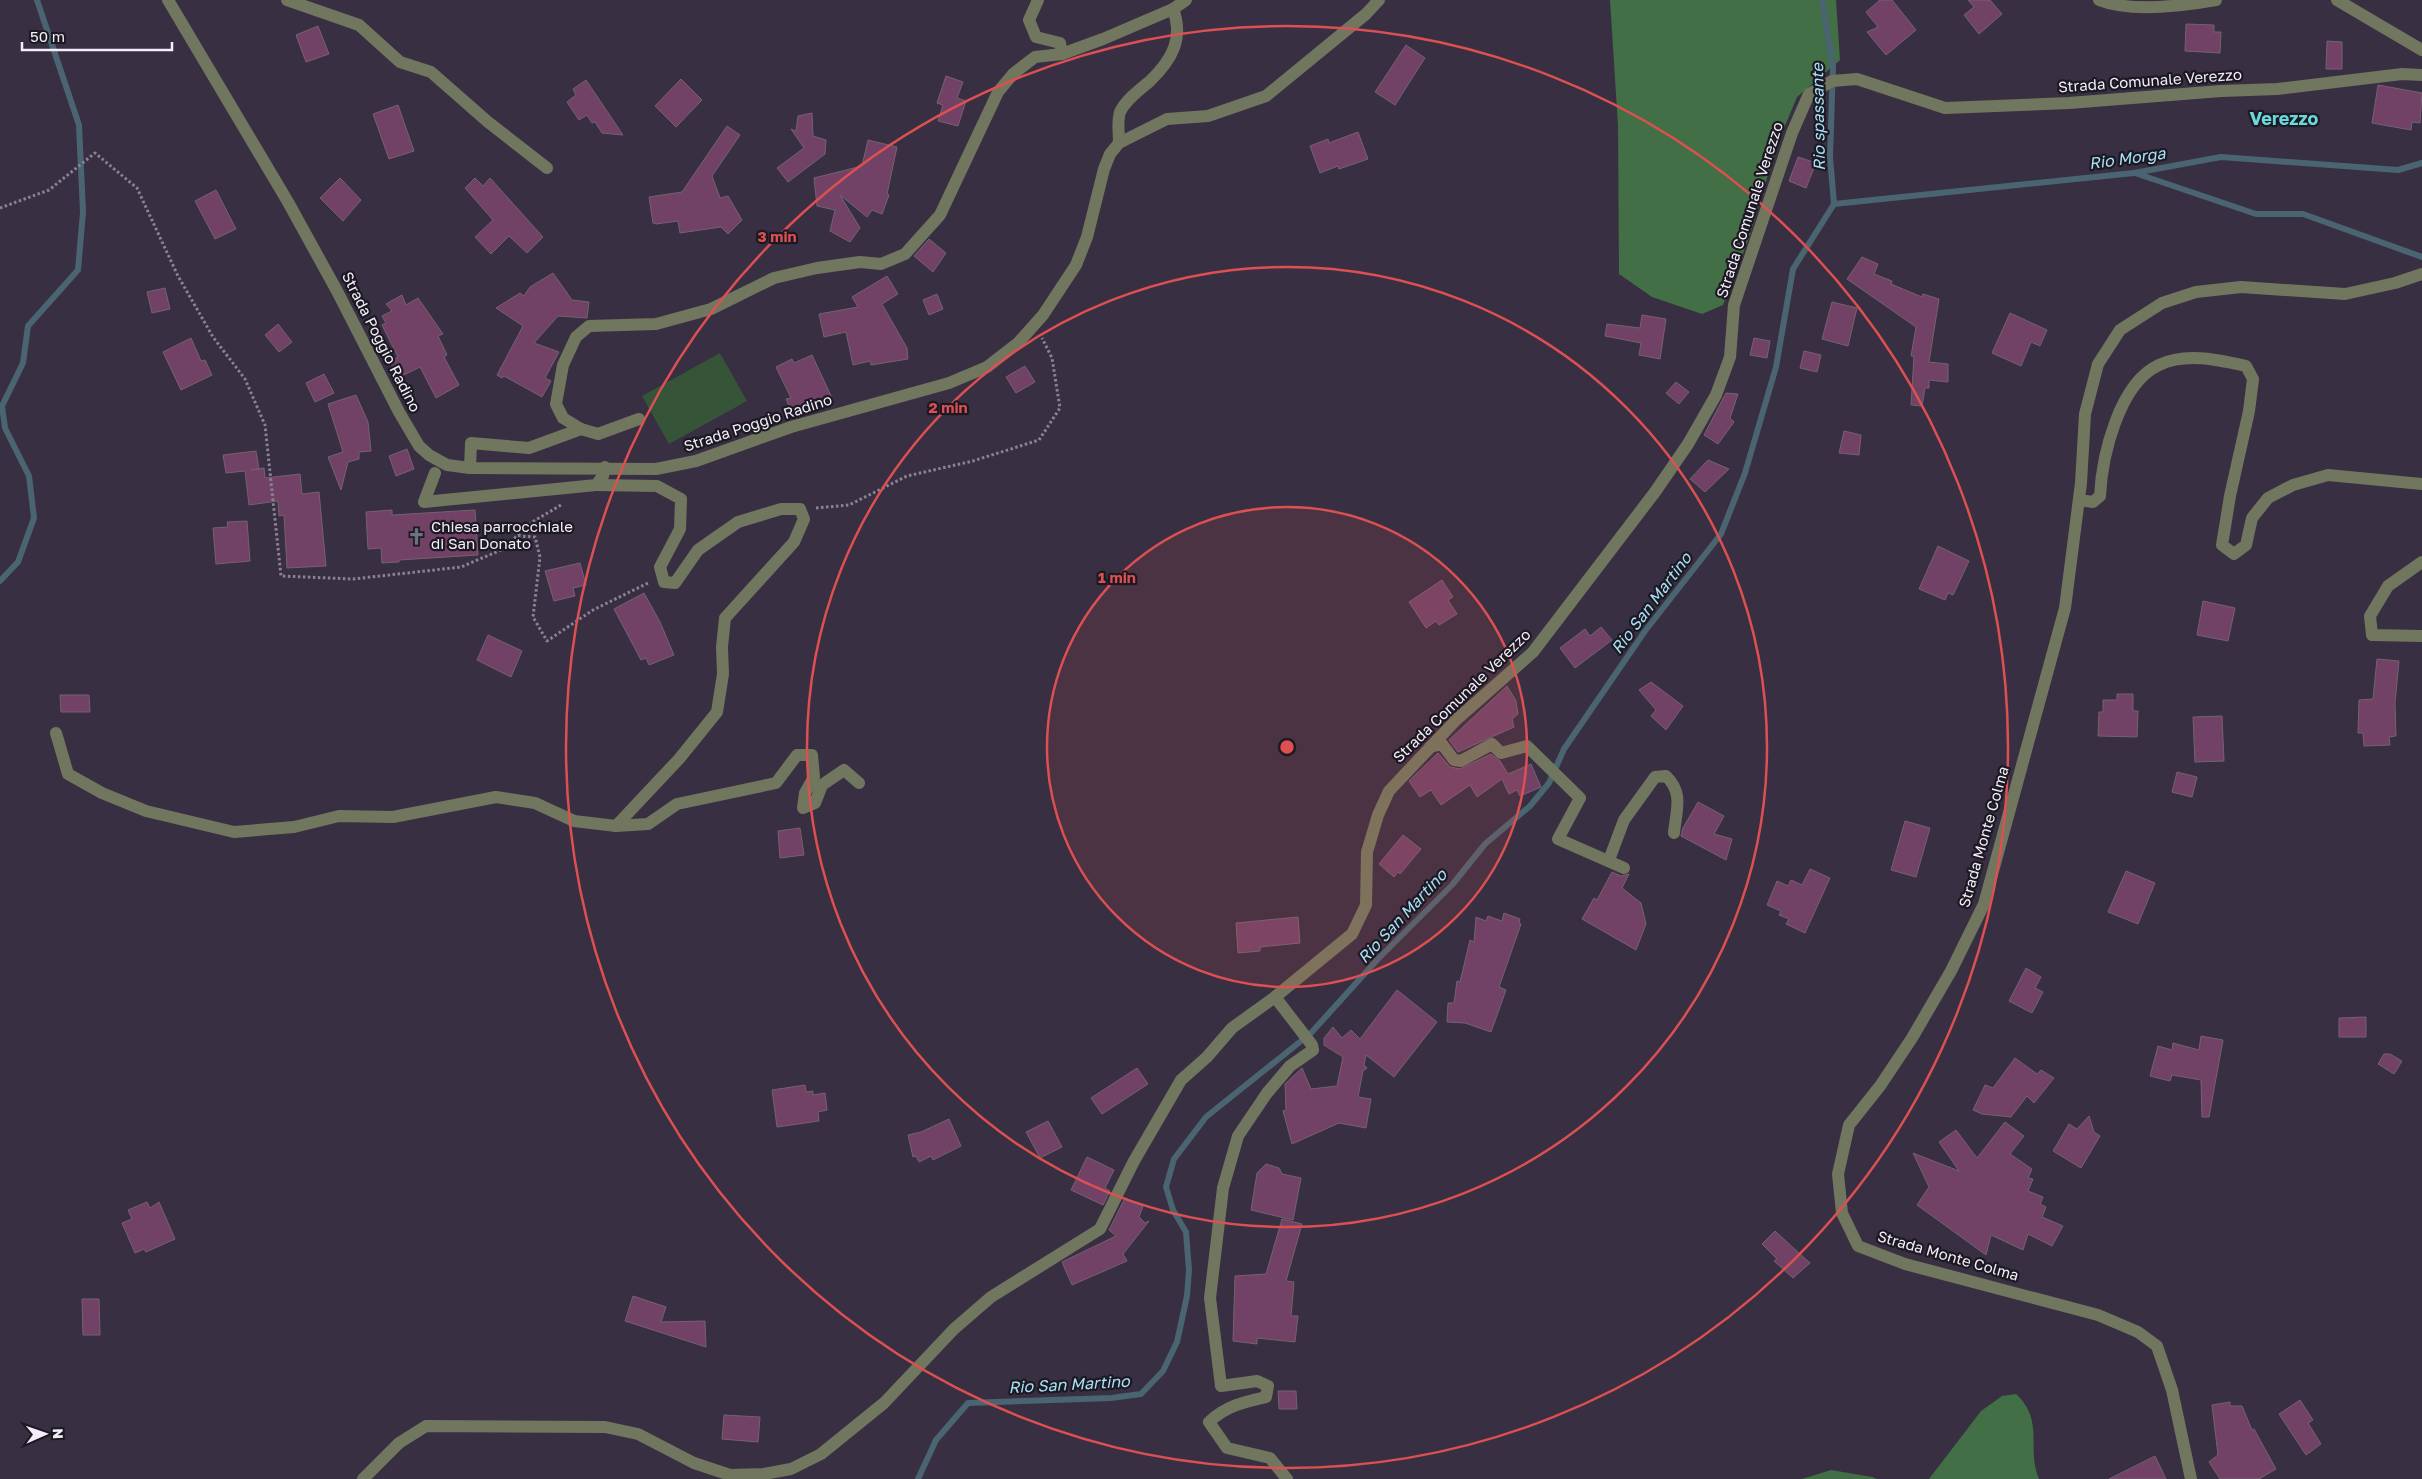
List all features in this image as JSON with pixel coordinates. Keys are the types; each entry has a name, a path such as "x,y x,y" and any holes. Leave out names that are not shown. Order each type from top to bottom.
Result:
{"street":[{"name":"Strada Poggio Radino","path":"168,0 288,202 337,291 399,412 419,446 429,455 447,465 470,468 605,467 656,469 696,462 791,428 949,383 987,367 1018,344 1035,324 1076,265 1087,237 1104,169 1110,154 1118,143"},
{"path":"287,0 359,25 400,62 431,72 488,122 547,168"},
{"path":"1038,0 1030,20 1036,37 1060,43 1062,54"},
{"path":"640,420 598,434 581,428 563,418 556,404 563,365 576,337 589,326 656,324 711,309 774,278 817,268 860,262 881,264 906,254 940,215 998,92 1013,74 1035,57 1062,54 1103,39 1173,9 1186,0"},
{"path":"1173,9 1178,24 1177,42 1166,63 1151,80 1132,96 1120,113 1118,143 1167,119 1208,116 1266,96 1366,14 1378,0"},
{"path":"2099,0 2133,6 2190,4 2216,0"},
{"path":"2337,0 2422,50"},
{"name":"Strada Comunale Verezzo","path":"363,1479 398,1444 426,1426 605,1427 638,1434 694,1463 730,1475 764,1474 791,1469 821,1454 884,1403 954,1329 991,1297 1100,1229 1134,1161 1181,1080 1207,1057 1232,1028 1275,997 1352,934 1366,905 1367,852 1378,814 1389,791 1456,720 1533,652 1656,492 1693,436 1716,395 1730,356 1734,305 1792,133 1810,94 1832,81 1857,79 1945,108 2161,98 2221,91 2277,89 2402,74 2422,76"},
{"name":"Strada Monte Colma","path":"2190,1479 2172,1390 2157,1346 2138,1332 2098,1315 1905,1264 1858,1246 1842,1213 1838,1174 1849,1125 1880,1086 1912,1038 1951,971 1984,904 2065,608 2079,500 2085,414 2098,364 2120,330 2162,303 2196,292 2241,287 2344,294 2395,283 2422,274"},
{"path":"2079,500 2093,502 2100,496 2101,471 2114,426 2136,382 2159,364 2188,358 2218,360 2246,366 2253,379 2250,411 2230,496 2222,545 2234,554 2246,545 2252,518 2268,498 2293,485 2328,475 2422,484"},
{"path":"470,468 471,443 529,448 581,428"},
{"path":"596,486 603,476 605,467"},
{"path":"435,474 424,502 596,486 657,486 681,500 680,530 660,567 664,582 675,583 698,550 738,522 781,510 800,509 804,519 794,542 725,618 722,647 723,674 717,712 679,759 616,826"},
{"path":"2422,562 2388,586 2370,616 2372,635 2422,636"},
{"path":"56,733 68,774 102,793 146,811 234,832 294,827 339,816 393,818 496,798 535,803 574,821 616,826 648,824 677,804 776,783 797,755 812,754 814,777 805,794 803,808 815,803 822,785 844,770 860,783"},
{"path":"1430,748 1442,744 1454,760 1461,761 1492,744 1501,753 1527,746 1543,764 1580,798 1558,839 1624,868"},
{"path":"1609,860 1624,820 1655,777 1666,776 1675,785 1678,798 1674,833"},
{"path":"1275,997 1297,1028 1312,1045 1313,1050 1290,1066 1266,1093 1238,1136 1224,1188 1210,1298 1221,1386 1257,1381 1268,1386 1266,1398 1242,1402 1221,1411 1209,1422 1226,1448 1270,1458 1287,1479"}],"path":[{"path":"0,208 49,190 96,154 137,188 178,276 213,337 245,379 265,425 282,576 353,579 461,567 501,550 534,520 565,503"},
{"path":"800,509 849,505 906,476 973,460 1039,440 1060,408 1052,358 1035,324"},
{"path":"517,536 535,537 540,557 533,617 547,641 593,610 662,576"}],"green space":[{"path":"1610,0 1836,0 1840,60 1797,97 1777,145 1749,238 1723,305 1702,314 1652,297 1619,274 1618,126"},
{"path":"720,353 747,401 669,444 642,396"},
{"path":"2016,1394 2025,1404 2033,1425 2035,1468 2039,1479 1929,1479 1981,1411 2002,1396"},
{"path":"1831,1470 1872,1477 1877,1479 1802,1479"}],"building":[{"path":"1880,0 1892,0 1916,30 1886,55 1867,32 1878,27 1866,12"},
{"path":"1968,0 1990,0 2002,14 1979,34 1964,15 1974,7"},
{"path":"2186,24 2214,25 2214,32 2221,32 2220,53 2185,51"},
{"path":"318,26 329,54 306,62 296,35"},
{"path":"2327,41 2342,42 2342,69 2326,69"},
{"path":"1406,45 1425,58 1395,105 1375,92"},
{"path":"946,76 963,82 957,98 966,101 958,126 938,121 943,105 937,103"},
{"path":"681,79 702,100 676,127 655,106"},
{"path":"586,80 623,135 602,133 595,122 592,123 587,115 579,120 567,102 576,95 573,89"},
{"path":"2378,85 2422,93 2420,123 2412,122 2411,130 2372,123"},
{"path":"398,105 414,151 389,159 373,114"},
{"path":"812,113 813,136 826,140 825,154 788,182 777,168 804,148 791,129 796,131 798,116"},
{"path":"727,126 740,135 712,176 720,198 728,196 742,220 728,234 721,227 680,233 678,221 653,223 649,197 682,192"},
{"path":"1358,132 1368,159 1339,169 1338,166 1320,173 1310,146 1328,139 1329,143"},
{"path":"868,140 897,147 887,194 889,195 882,214 872,210 867,217 840,195 860,228 850,242 830,231 835,210 817,206 814,178 862,166"},
{"path":"1798,157 1816,163 1806,188 1789,181"},
{"path":"340,178 361,200 343,221 320,198"},
{"path":"475,178 483,186 490,178 543,237 527,253 509,236 491,254 475,237 493,220 465,188"},
{"path":"216,190 236,229 215,239 195,201"},
{"path":"929,239 946,253 933,272 914,256"},
{"path":"1862,257 1878,264 1874,274 1892,281 1891,284 1922,297 1923,294 1939,299 1929,362 1948,364 1948,382 1929,380 1929,388 1925,388 1922,406 1911,405 1914,356 1911,356 1916,327 1847,279"},
{"path":"553,273 572,300 589,302 587,318 558,316 534,343 559,352 545,378 551,381 542,397 504,376 502,378 497,375 523,326 496,308 520,293 524,296 530,287"},
{"path":"887,276 898,294 882,304 907,348 908,359 871,365 870,361 853,365 846,332 824,337 819,314 858,307 852,297"},
{"path":"165,288 170,309 152,313 147,292"},
{"path":"937,294 943,309 929,315 923,300"},
{"path":"402,295 406,305 418,298 443,334 438,336 447,355 444,357 459,385 436,398 420,367 398,378 390,362 398,357 382,325 386,323 382,316 392,311 386,304"},
{"path":"1832,302 1857,308 1848,346 1822,339"},
{"path":"2010,313 2047,330 2040,346 2031,342 2021,366 1992,353"},
{"path":"1642,315 1666,319 1660,359 1639,355 1641,343 1605,336 1607,324 1640,328"},
{"path":"278,324 292,342 279,352 265,335"},
{"path":"191,338 201,361 205,360 212,375 181,390 163,352"},
{"path":"1754,338 1770,341 1767,358 1750,355"},
{"path":"1804,351 1821,355 1817,372 1800,368"},
{"path":"812,355 833,400 792,414 786,399 791,398 776,367 792,359 794,363"},
{"path":"1025,366 1035,382 1016,393 1006,377"},
{"path":"324,374 334,393 315,402 306,383"},
{"path":"1676,382 1689,392 1679,404 1666,393"},
{"path":"1726,393 1738,394 1730,418 1734,422 1718,444 1704,435"},
{"path":"356,395 368,422 371,451 359,452 359,459 348,462 341,490 328,457 343,452 328,404"},
{"path":"1844,431 1861,435 1859,455 1839,453"},
{"path":"407,449 414,469 396,476 389,456"},
{"path":"256,451 259,469 264,468 265,478 300,474 302,494 319,492 326,566 287,568 284,515 279,516 278,501 249,505 245,471 226,473 223,455"},
{"path":"1708,460 1729,469 1705,492 1690,479"},
{"name":"Chiesa parrocchiale di San Donato","path":"392,510 392,515 475,510 478,555 399,560 399,562 382,563 381,548 368,549 366,512"},
{"path":"247,521 250,561 216,564 213,528 228,527 227,522"},
{"path":"1938,546 1969,561 1953,595 1948,593 1945,600 1919,589"},
{"path":"580,563 586,585 573,588 575,596 554,601 545,571"},
{"path":"1442,580 1453,597 1448,600 1457,614 1439,625 1436,621 1426,628 1409,602"},
{"path":"644,593 660,622 674,655 649,665 646,658 641,660 614,609"},
{"path":"2203,601 2235,608 2228,641 2197,635"},
{"path":"1601,627 1612,640 1575,668 1560,648 1585,629 1590,636"},
{"path":"488,635 522,651 511,677 477,660"},
{"path":"2377,659 2399,661 2395,703 2396,736 2389,737 2390,745 2364,746 2363,733 2358,733 2359,700 2373,699"},
{"path":"1651,682 1683,706 1666,730 1651,716 1656,710 1639,690"},
{"path":"1507,686 1516,701 1518,714 1512,719 1514,727 1458,752 1449,740"},
{"path":"2117,694 2133,694 2133,711 2138,711 2137,737 2098,736 2099,712 2103,712 2103,700 2117,700"},
{"path":"60,695 89,695 90,712 61,712"},
{"path":"2222,716 2224,761 2195,762 2193,717"},
{"path":"1438,753 1450,767 1460,769 1491,754 1500,761 1508,774 1531,764 1541,787 1520,796 1517,790 1509,794 1502,779 1477,797 1470,785 1441,805 1431,790 1420,797 1409,781"},
{"path":"2177,772 2197,777 2192,797 2172,792"},
{"path":"1698,802 1724,816 1714,834 1732,839 1726,860 1681,836 1683,828"},
{"path":"1905,821 1930,828 1916,877 1891,870"},
{"path":"800,828 804,855 780,858 778,831"},
{"path":"1403,835 1421,849 1400,874 1398,872 1394,877 1379,864"},
{"path":"1810,869 1830,878 1805,933 1786,924 1789,919 1779,915 1781,911 1767,905 1777,881 1788,886 1791,880 1802,885"},
{"path":"2126,871 2155,883 2138,924 2108,912"},
{"path":"1612,872 1621,876 1629,874 1622,888 1641,903 1646,924 1636,950 1582,919 1594,898 1597,900"},
{"path":"1504,913 1520,919 1519,923 1521,924 1499,987 1506,990 1491,1032 1465,1023 1447,1022 1448,1003 1454,1003 1457,981 1460,982 1470,940 1474,942 1476,917 1486,921 1488,916 1502,921"},
{"path":"1298,917 1300,943 1260,947 1260,951 1238,953 1236,923"},
{"path":"2026,968 2041,977 2035,988 2043,992 2032,1013 2009,1001"},
{"path":"1397,990 1437,1022 1394,1077 1366,1055 1364,1065 1367,1068 1363,1071 1358,1097 1371,1099 1366,1128 1339,1123 1292,1144 1283,1111 1286,1110 1285,1084 1302,1068 1311,1089 1337,1086 1343,1057 1324,1045 1324,1038 1333,1027 1342,1038 1351,1030 1360,1039"},
{"path":"2366,1017 2366,1037 2339,1037 2339,1018"},
{"path":"2201,1036 2223,1040 2209,1117 2202,1117 2201,1080 2172,1075 2170,1081 2150,1076 2158,1046 2172,1050 2173,1043 2199,1050"},
{"path":"2384,1054 2390,1054 2402,1061 2394,1074 2378,1064"},
{"path":"2015,1058 2037,1074 2041,1070 2054,1078 2034,1103 2027,1096 2011,1117 1982,1114 1973,1110 1985,1085 1993,1088"},
{"path":"1137,1068 1148,1084 1102,1114 1091,1098"},
{"path":"805,1085 806,1092 813,1091 813,1095 825,1093 827,1110 818,1112 819,1121 777,1127 772,1090"},
{"path":"2089,1116 2094,1132 2100,1136 2081,1168 2053,1151 2069,1124 2077,1129"},
{"path":"949,1119 961,1146 933,1160 931,1156 919,1162 916,1156 913,1157 908,1135 921,1132"},
{"path":"1048,1121 1062,1147 1040,1158 1026,1132"},
{"path":"2005,1122 2024,1136 2010,1154 2032,1169 2028,1178 2033,1179 2028,1191 2043,1197 2040,1204 2046,1207 2042,1217 2063,1226 2052,1246 2028,1234 2023,1250 1991,1235 1986,1255 1917,1205 1929,1187 1913,1153 1959,1171 1939,1142 1956,1130 1977,1158"},
{"path":"1087,1157 1114,1170 1105,1188 1110,1191 1103,1205 1071,1190"},
{"path":"1266,1164 1279,1168 1282,1174 1301,1178 1293,1220 1251,1210 1257,1173"},
{"path":"1125,1198 1143,1206 1139,1217 1145,1223 1149,1221 1123,1254 1127,1261 1072,1285 1062,1262 1116,1236 1109,1230"},
{"path":"147,1202 150,1208 159,1202 175,1239 146,1252 144,1249 135,1253 122,1223 132,1219 128,1210"},
{"path":"1282,1219 1302,1224 1286,1281 1294,1282 1291,1316 1298,1316 1295,1342 1257,1338 1257,1344 1233,1341 1235,1276 1266,1274"},
{"path":"1775,1231 1810,1263 1793,1278 1774,1261 1777,1259 1762,1244"},
{"path":"633,1296 666,1307 661,1322 705,1321 706,1347 625,1321"},
{"path":"82,1299 99,1299 100,1335 83,1335"},
{"path":"1278,1391 1296,1391 1297,1409 1279,1409"},
{"path":"2300,1400 2313,1420 2308,1423 2321,1444 2306,1455 2279,1414"},
{"path":"2230,1402 2230,1406 2242,1406 2252,1430 2254,1429 2276,1469 2259,1479 2220,1479 2209,1462 2218,1455 2212,1405"},
{"path":"724,1415 760,1417 758,1442 722,1439"},
{"path":"2155,1456 2166,1479 2109,1479"}],"waterway":[{"path":"0,581 18,562 34,518 29,476 5,428 2,406 23,363 28,326 78,270 83,212 79,125 37,0"},
{"name":"Rio spassante","path":"1822,0 1833,66 1830,157 1834,204"},
{"name":"Rio Morga","path":"1834,204 2134,173 2221,157 2398,170 2422,163"},
{"path":"2135,173 2256,214 2303,214 2422,257"},
{"name":"Rio San Martino","path":"918,1479 936,1440 968,1403 1111,1398 1141,1394 1163,1371 1177,1342 1187,1296 1189,1270 1186,1232 1173,1210 1166,1187 1174,1159 1206,1117 1311,1033 1377,960 1452,885 1485,844 1530,806 1549,783 1564,749 1645,631 1721,534 1745,473 1776,367 1793,269 1834,204"}],"place":[{"name":"Chiesa parrocchiale di San Donato","path":"417,536"}],"district":[{"name":"Verezzo","path":"2284,119"}]}
